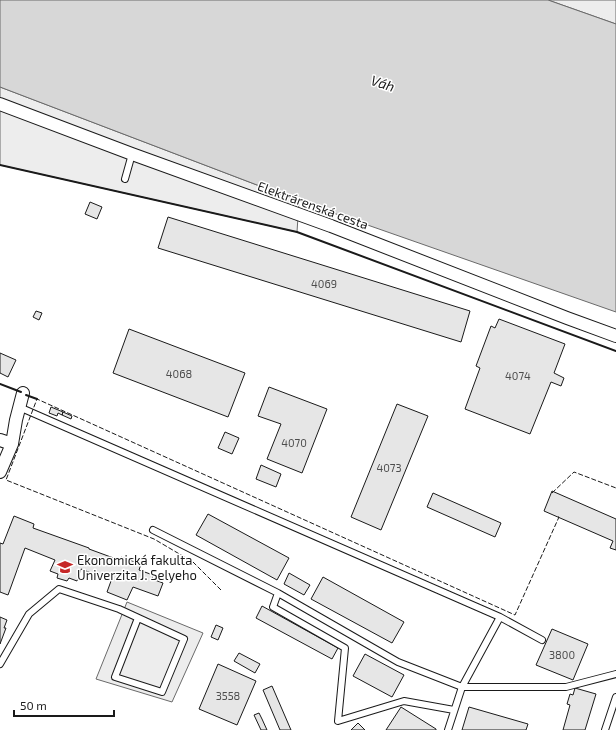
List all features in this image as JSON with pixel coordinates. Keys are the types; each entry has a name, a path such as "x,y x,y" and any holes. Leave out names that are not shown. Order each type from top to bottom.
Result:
{"street":[{"name":"Elektrárenská cesta","path":"0,104 132,154 331,226 616,336"},
{"path":"0,472 12,444 23,393"},
{"path":"0,440 12,444"}],"lane":[{"path":"126,179 132,154"},
{"path":"19,407 500,617 542,640"},
{"path":"153,530 278,593 398,662 462,687 566,687 616,674"},
{"path":"0,664 29,614 59,589 119,609 184,639 162,692 115,677 138,618"},
{"path":"278,593 273,607 345,648 338,721 404,701 454,710"},
{"path":"448,730 462,687 500,617"},
{"path":"605,730 616,697"}],"shaded area":[{"path":"548,0 616,0 616,24"},
{"path":"0,87 299,201 297,232 0,165"},
{"path":"127,602 203,633 172,702 96,679"}],"water":[{"name":"Váh","path":"0,0 548,0 616,24 616,312 299,201 0,87"}],"building":[{"path":"90,202 102,207 97,219 85,214"},
{"path":"168,217 470,311 461,342 158,248"},
{"path":"36,311 42,313 39,320 33,317"},
{"path":"499,319 565,344 554,373 564,378 561,386 551,382 530,434 465,409 480,368 476,366 491,326 495,328"},
{"path":"129,329 245,373 228,417 113,373"},
{"path":"0,353 16,360 8,377 0,373"},
{"path":"269,387 327,409 302,473 267,459 281,424 258,416"},
{"path":"397,404 428,416 381,530 351,517"},
{"path":"51,407 63,412 62,415 58,413 57,416 49,413"},
{"path":"63,412 72,416 71,419 62,415"},
{"path":"225,432 239,438 232,454 218,448"},
{"path":"261,465 281,474 276,487 256,479"},
{"path":"552,491 616,519 616,550 610,548 613,541 544,511"},
{"path":"433,493 501,523 495,537 427,507"},
{"path":"208,514 289,558 277,580 196,535"},
{"path":"14,516 34,524 33,528 119,560 121,557 141,564 139,570 153,575 152,579 163,583 158,596 133,587 127,600 107,592 111,581 81,569 77,581 69,578 67,581 57,578 58,574 50,571 55,560 25,548 8,595 0,592 0,543 3,544"},
{"path":"289,573 310,585 304,595 284,584"},
{"path":"323,577 404,622 392,643 311,599"},
{"path":"262,606 338,648 332,659 256,618"},
{"path":"0,617 7,620 4,628 6,628 0,644"},
{"path":"216,625 223,628 218,640 211,637"},
{"path":"552,629 588,644 573,680 536,665"},
{"path":"239,653 260,664 255,673 234,661"},
{"path":"365,654 404,675 392,697 353,676"},
{"path":"218,664 256,681 237,725 199,709"},
{"path":"272,686 291,730 280,730 263,690"},
{"path":"575,688 596,694 585,730 563,730 570,705 567,704 570,694 573,695"},
{"path":"401,707 436,729 436,730 386,730"},
{"path":"469,707 528,724 526,730 462,730"},
{"path":"259,713 267,730 261,730 254,715"},
{"path":"358,723 365,730 351,730"}],"fence":[{"path":"221,590 193,562 154,539 6,480 37,399 515,615 558,517"},
{"path":"552,493 574,472 616,488"}],"wall":[{"path":"0,165 297,232 616,351"},
{"path":"0,384 21,392"},
{"path":"26,395 37,399"}],"place":[{"name":"Ekonomická fakulta Univerzita J. Selyeho","path":"65,567"}]}
